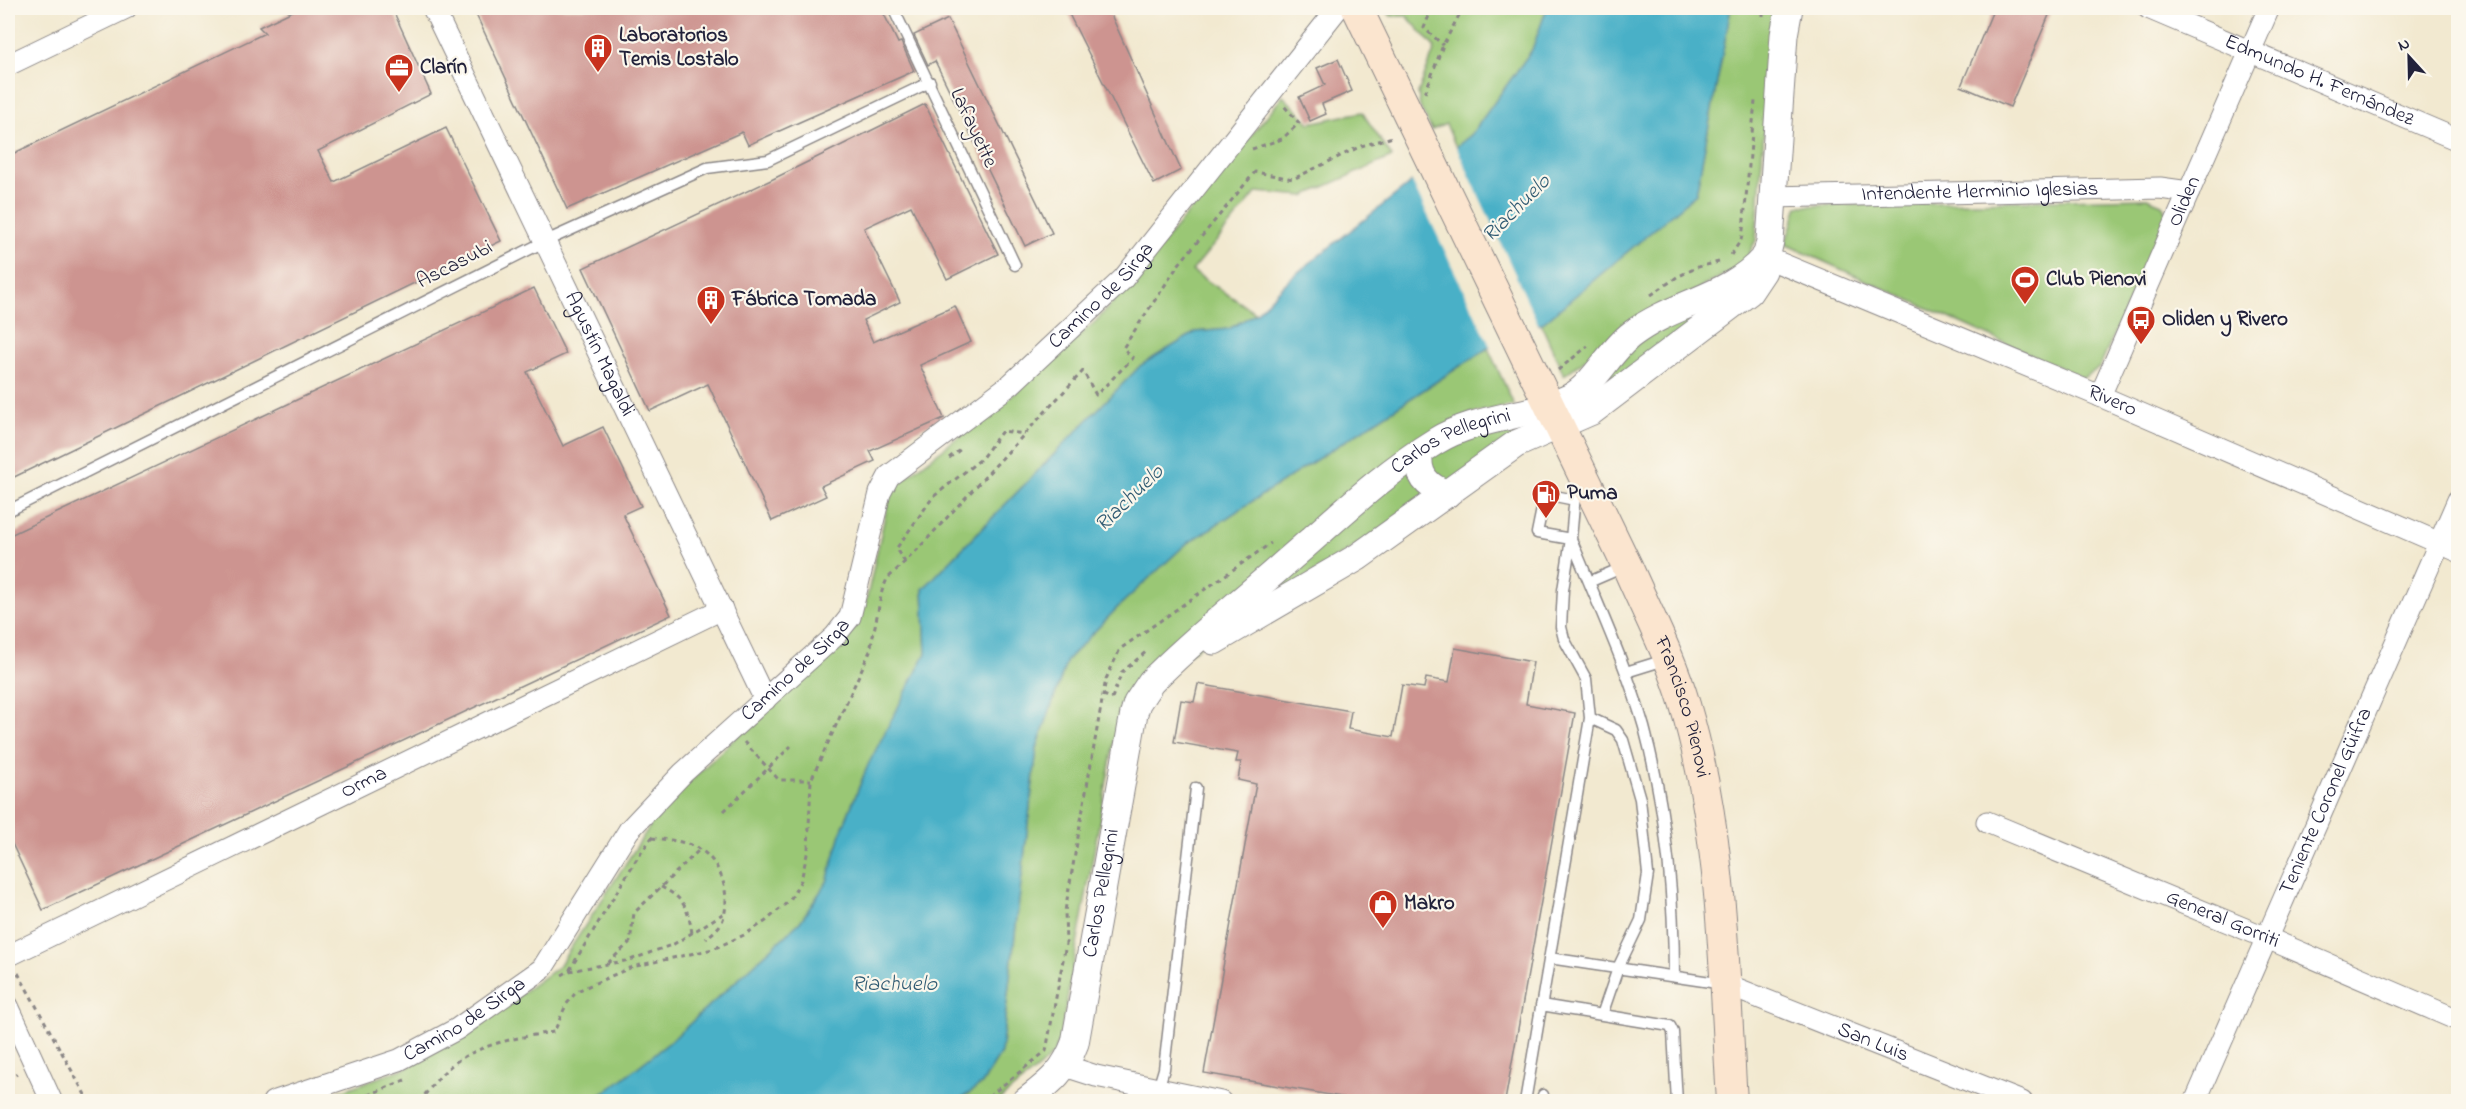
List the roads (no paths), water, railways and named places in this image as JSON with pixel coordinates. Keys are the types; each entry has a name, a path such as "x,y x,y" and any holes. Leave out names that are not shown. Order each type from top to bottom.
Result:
{"main road":[{"name":"Francisco Pienovi","path":"1357,8 1627,566 1668,659 1684,703 1704,781 1715,861 1732,1101"}],"street":[{"path":"8,65 126,8"},
{"name":"Agustín Magaldi","path":"433,8 765,700"},
{"name":"Camino de Sirga","path":"273,1101 399,1060 457,1029 542,969 629,830 683,773 835,636 850,617 880,494 889,476 1011,384 1123,279 1338,8"},
{"name":"Carlos Pellegrini","path":"1025,1101 1058,1075 1065,1066 1075,1043 1134,714 1143,692 1160,672 1386,476 1436,441 1470,425 1592,411 1749,292 1763,271 1770,241 1784,35 1789,8"},
{"name":"Edmundo H. Fernández","path":"2148,8 2458,140"},
{"name":"Oliden","path":"2100,396 2269,8"},
{"name":"Intendente Herminio Iglesias","path":"1772,197 2160,188 2189,192"},
{"name":"Carlos Pellegrini","path":"1160,672 1358,557 1555,416 1581,391 1623,341 1641,328 1741,280 1765,257"},
{"name":"Rivero","path":"1765,257 2100,396 2450,547"},
{"path":"1641,328 1650,328 1658,333 1663,341 1659,359"},
{"path":"1419,453 1418,467 1424,480 1434,489 1447,494"},
{"path":"1386,476 1399,481 1409,491 1415,503 1416,517"},
{"name":"Teniente Coronel Güifra","path":"2195,1101 2267,938 2450,547 2458,500"},
{"name":"Orma","path":"8,956 722,609"},
{"name":"General Gorriti","path":"1987,822 2458,1020"},
{"name":"San Luis","path":"1725,984 2022,1101"},
{"path":"8,1006 52,1101"},
{"path":"1065,1066 1096,1076 1221,1101"}],"lane":[{"name":"Lafayette","path":"893,8 1015,265"},
{"name":"Ascasubi","path":"8,511 546,242 707,168 768,160 930,82"},
{"path":"1525,1101 1590,718 1586,679 1564,639 1561,627 1562,598 1571,539 1578,465"},
{"path":"1571,539 1537,532 1545,494 1575,500"},
{"path":"1571,539 1626,672 1658,783 1669,851 1674,926 1674,976"},
{"path":"1589,582 1627,566"},
{"path":"1626,672 1668,659"},
{"path":"1590,718 1616,730 1623,740 1635,777 1647,847 1648,874 1641,920 1618,968 1602,1015"},
{"path":"1158,1089 1164,1070 1196,788"},
{"path":"1549,958 1725,984"},
{"path":"1541,1005 1670,1026 1673,1032 1677,1101"}],"water":[{"name":"Riachuelo","path":"1547,8 1731,8 1696,194 1544,322 1488,348 1185,545 1120,605 1067,660 1037,748 1001,1053 981,1085 956,1102 588,1102 607,1091 670,1042 800,922 827,882 843,827 868,765 926,653 923,589 1141,365 1196,332 1229,329 1256,313 1292,277 1471,135 1532,50"}],"place":[{"name":"Laboratorios Temis Lostalo","path":"598,74"},
{"name":"Clarín","path":"399,94"},
{"name":"Club Pienovi","path":"2025,306"},
{"name":"Fábrica Tomada","path":"711,326"},
{"name":"Oliden y Rivero","path":"2141,346"},
{"name":"Puma","path":"1546,520"},
{"name":"Makro","path":"1383,930"}]}
